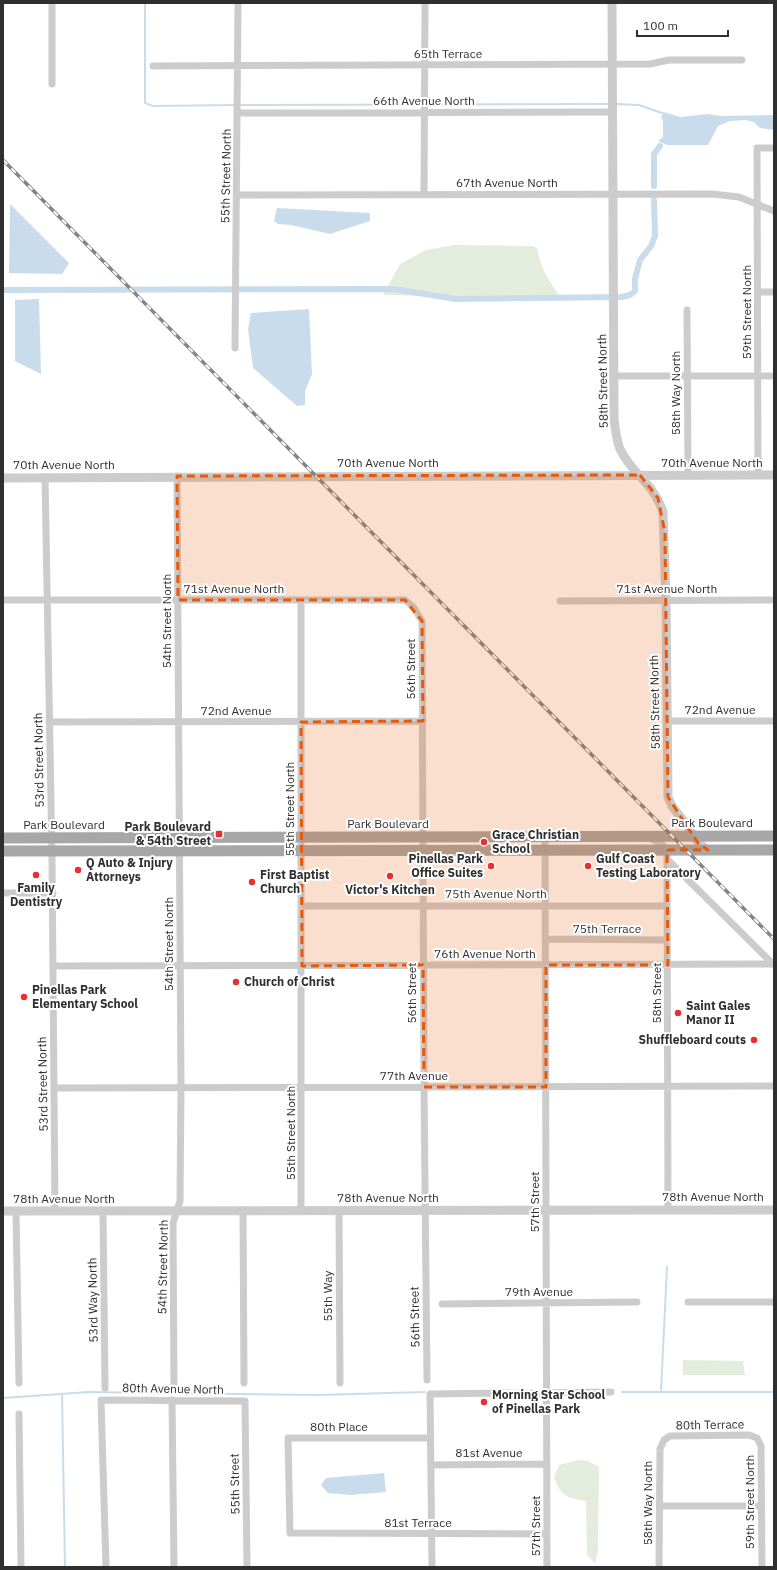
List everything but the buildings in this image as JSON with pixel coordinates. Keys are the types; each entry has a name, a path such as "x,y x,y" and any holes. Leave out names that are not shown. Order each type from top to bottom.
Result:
{"main road":[{"name":"Park Boulevard","path":"3,838 774,836"},
{"path":"745,850 760,843 774,843"},
{"path":"3,851 545,850 667,854 708,850 774,850"}],"street":[{"path":"52,3 52,84"},
{"name":"55th Street North","path":"235,348 238,3"},
{"path":"424,194 425,3"},
{"name":"58th Street North","path":"612,3 614,420 620,450 626,460 658,498 663,512 666,599 668,797 672,806 698,843 708,850"},
{"name":"65th Terrace","path":"153,66 650,64 669,60 742,60"},
{"name":"66th Avenue North","path":"237,112 425,107 612,106"},
{"name":"59th Street North","path":"758,475 757,148 774,148"},
{"name":"67th Avenue North","path":"237,195 725,194 774,211"},
{"path":"758,292 774,292"},
{"name":"58th Way North","path":"686,310 688,475"},
{"path":"614,376 774,376"},
{"name":"70th Avenue North","path":"3,478 177,476 774,475"},
{"name":"54th Street North","path":"174,1387 173,1223 180,1201 181,1088 179,966 180,837 177,476"},
{"name":"53rd Street North","path":"45,478 53,893 55,1211"},
{"name":"71st Avenue North","path":"560,601 666,599 774,600"},
{"name":"71st Avenue North","path":"3,600 405,600 414,608"},
{"name":"55th Street North","path":"301,601 302,1210"},
{"name":"56th Street","path":"414,608 422,622 424,837 424,1210 427,1380"},
{"name":"72nd Avenue","path":"49,722 423,721"},
{"name":"72nd Avenue","path":"667,721 774,721"},
{"name":"57th Street","path":"545,836 547,1567"},
{"path":"646,836 662,843 667,854 774,965"},
{"name":"58th Street","path":"667,854 668,1209"},
{"path":"3,893 53,893"},
{"name":"75th Avenue North","path":"301,906 667,906"},
{"name":"75th Terrace","path":"546,939 667,940"},
{"name":"76th Avenue North","path":"53,966 774,965"},
{"name":"77th Avenue","path":"54,1088 774,1086"},
{"path":"243,1210 244,1383"},
{"name":"55th Way","path":"339,1210 340,1383"},
{"name":"78th Avenue North","path":"3,1211 774,1210"},
{"path":"16,1211 19,1383"},
{"name":"53rd Way North","path":"103,1211 105,1388"},
{"name":"79th Avenue","path":"442,1304 636,1302"},
{"path":"688,1302 774,1302"},
{"path":"432,1567 430,1394 611,1392"},
{"name":"80th Avenue North","path":"106,1567 101,1400 245,1401"},
{"path":"172,1400 174,1567"},
{"name":"55th Street","path":"245,1401 247,1567"},
{"path":"19,1414 21,1567"},
{"name":"80th Terrace","path":"664,1440 670,1436 749,1435 757,1438"},
{"name":"80th Place","path":"290,1533 288,1438 430,1438"},
{"name":"59th Street North","path":"757,1438 761,1446 762,1567"},
{"name":"58th Way North","path":"659,1567 660,1449 664,1440"},
{"name":"81st Avenue","path":"431,1465 546,1464"},
{"path":"660,1506 761,1506"},
{"name":"81st Terrace","path":"290,1533 432,1535 547,1534"}],"highlighted area":[{"path":"640,475 658,498 665,533 668,797 698,843 708,850 667,850 668,965 546,965 546,1087 424,1087 423,965 302,966 301,722 423,721 422,621 405,600 178,600 177,476"}],"green space":[{"path":"454,245 533,246 537,248 540,262 549,280 561,298 383,295 400,264 426,250"},
{"path":"683,1360 743,1361 745,1375 683,1375"},
{"path":"579,1460 588,1461 599,1467 598,1551 595,1563 587,1555 586,1501 569,1497 562,1492 559,1489 554,1477 559,1465"}],"water":[{"path":"663,112 681,117 707,114 722,116 774,115 774,130 760,128 754,122 745,120 730,121 718,126 708,145 667,145 658,141 663,137 663,121 661,116 663,115"},
{"path":"10,204 69,263 62,274 9,273"},
{"path":"277,208 370,213 370,221 330,234 291,225 278,224 274,221"},
{"path":"39,299 41,374 15,361 15,300"},
{"path":"309,309 312,374 305,391 305,405 297,406 253,368 248,329 251,313"},
{"path":"384,1473 386,1492 351,1495 328,1493 321,1485 326,1478"}],"waterway":[{"path":"145,3 145,103 153,106 235,105"},
{"path":"240,105 609,104"},
{"path":"616,104 639,105 662,113"},
{"path":"654,186 654,154 660,146"},
{"path":"3,290 393,289 456,299 621,297 630,295 635,291 635,279 640,260 651,246 655,236 654,200"},
{"path":"661,1391 667,1267"},
{"path":"3,1398 89,1392 318,1395 425,1392"},
{"path":"622,1392 774,1392"},
{"path":"62,1394 65,1567"}],"railway":[{"path":"3,160 774,939"}],"place":[{"name":"Park Boulevard & 54th Street","path":"219,834"},
{"name":"Grace Christian School","path":"484,842"},
{"name":"Pinellas Park Office Suites","path":"491,866"},
{"name":"Gulf Coast Testing Laboratory","path":"588,866"},
{"name":"Q Auto & Injury Attorneys","path":"78,870"},
{"name":"Family Dentistry","path":"36,875"},
{"name":"Victor's Kitchen","path":"390,876"},
{"name":"First Baptist Church","path":"252,882"},
{"name":"Church of Christ","path":"236,982"},
{"name":"Pinellas Park Elementary School","path":"24,997"},
{"name":"Saint Gales Manor II","path":"678,1013"},
{"name":"Shuffleboard couts","path":"754,1040"},
{"name":"Morning Star School of Pinellas Park","path":"484,1402"}]}
